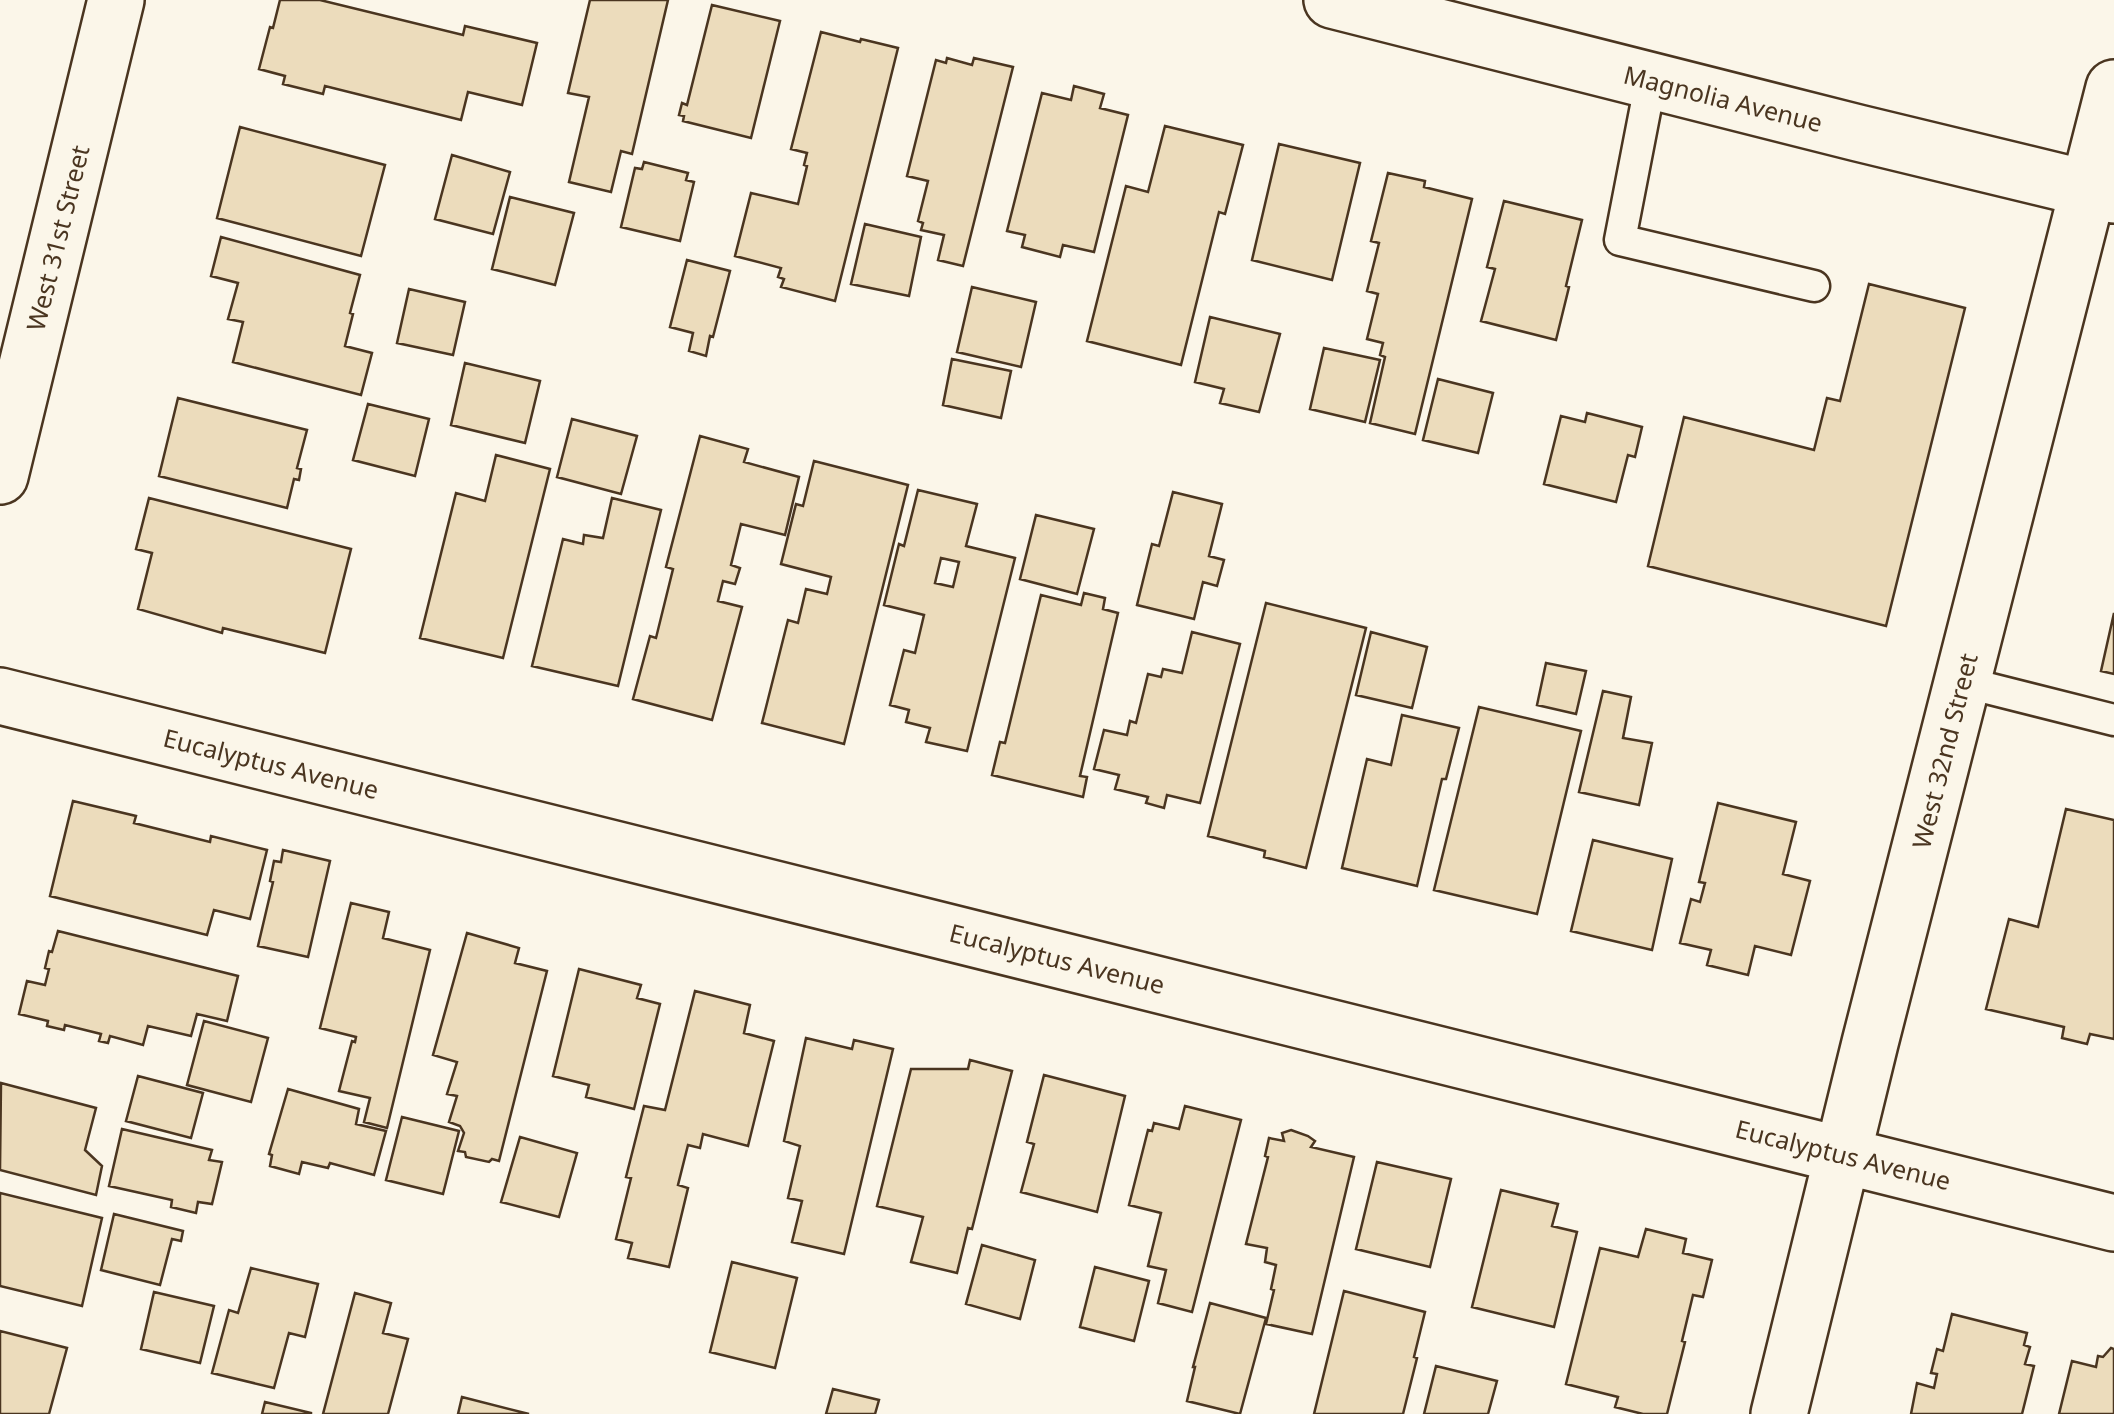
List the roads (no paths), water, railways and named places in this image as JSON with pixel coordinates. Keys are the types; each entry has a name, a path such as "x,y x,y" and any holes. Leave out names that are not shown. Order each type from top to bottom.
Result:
{"street":[{"name":"West 31st Street","path":"0,476 116,0"},
{"name":"Magnolia Avenue","path":"1332,0 2101,192"},
{"name":"West 32nd Street","path":"1779,1414 1963,682 2101,192 2114,88"},
{"name":"Eucalyptus Avenue","path":"0,696 2114,1223"}],"lane":[{"path":"1651,80 1620,240 1814,286"},
{"path":"1963,682 2114,720"}]}
